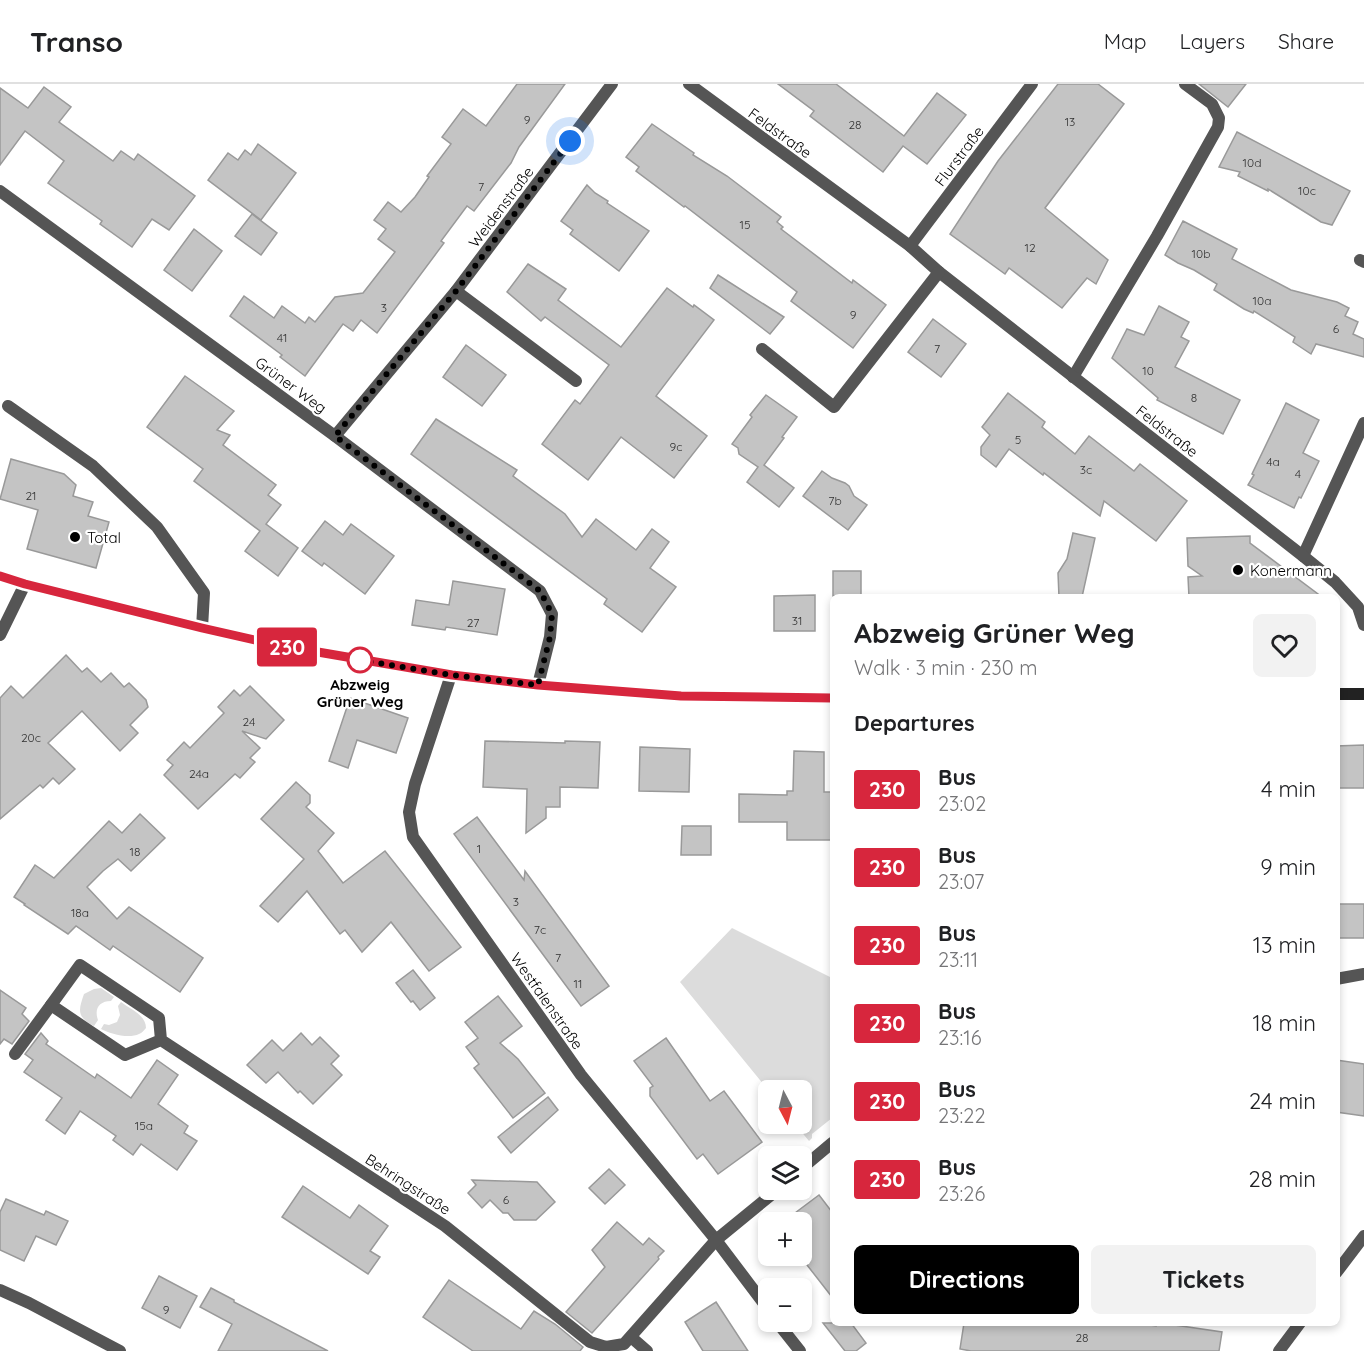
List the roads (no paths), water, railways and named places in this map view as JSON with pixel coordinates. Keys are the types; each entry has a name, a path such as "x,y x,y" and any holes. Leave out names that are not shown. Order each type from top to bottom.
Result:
{"main road":[{"path":"0,576 277,645 452,675 538,685 681,696 830,698"},
{"path":"1340,694 1364,694"}],"street":[{"name":"Weidenstraße","path":"335,436 456,291 612,84"},
{"name":"Feldstraße","path":"689,84 910,246 939,272 1303,556 1335,582 1358,607 1364,625"},
{"name":"Flurstraße","path":"910,246 1032,84"},
{"path":"1073,377 1157,236 1218,127 1219,118 1212,104 1185,84"},
{"name":"Grüner Weg","path":"0,191 335,436 540,591 552,614 550,637 538,685"},
{"path":"762,350 834,407 939,272"},
{"path":"456,291 576,381"},
{"path":"8,406 93,466 157,527 204,593 202,628"},
{"path":"1303,556 1364,423"},
{"path":"0,635 25,584"},
{"name":"Westfalenstraße","path":"452,675 415,784 409,812 413,837 580,1075 716,1240 758,1296"},
{"path":"15,1054 80,965 159,1018 161,1040 125,1055 51,1005"},
{"path":"1340,978 1364,974"},
{"name":"Behringstraße","path":"161,1040 445,1226 590,1342 606,1347 624,1344 716,1240 765,1200"},
{"path":"812,1160 830,1145"},
{"path":"1340,1269 1364,1236"},
{"path":"0,1290 120,1351"},
{"path":"1279,1351 1298,1326"},
{"path":"785,1332 800,1351"},
{"path":"630,1337 647,1351"}],"place":[{"name":"Total","path":"75,537"},
{"name":"Konermann","path":"1238,570"},
{"name":"Abzweig Grüner Weg","path":"360,660"}]}
